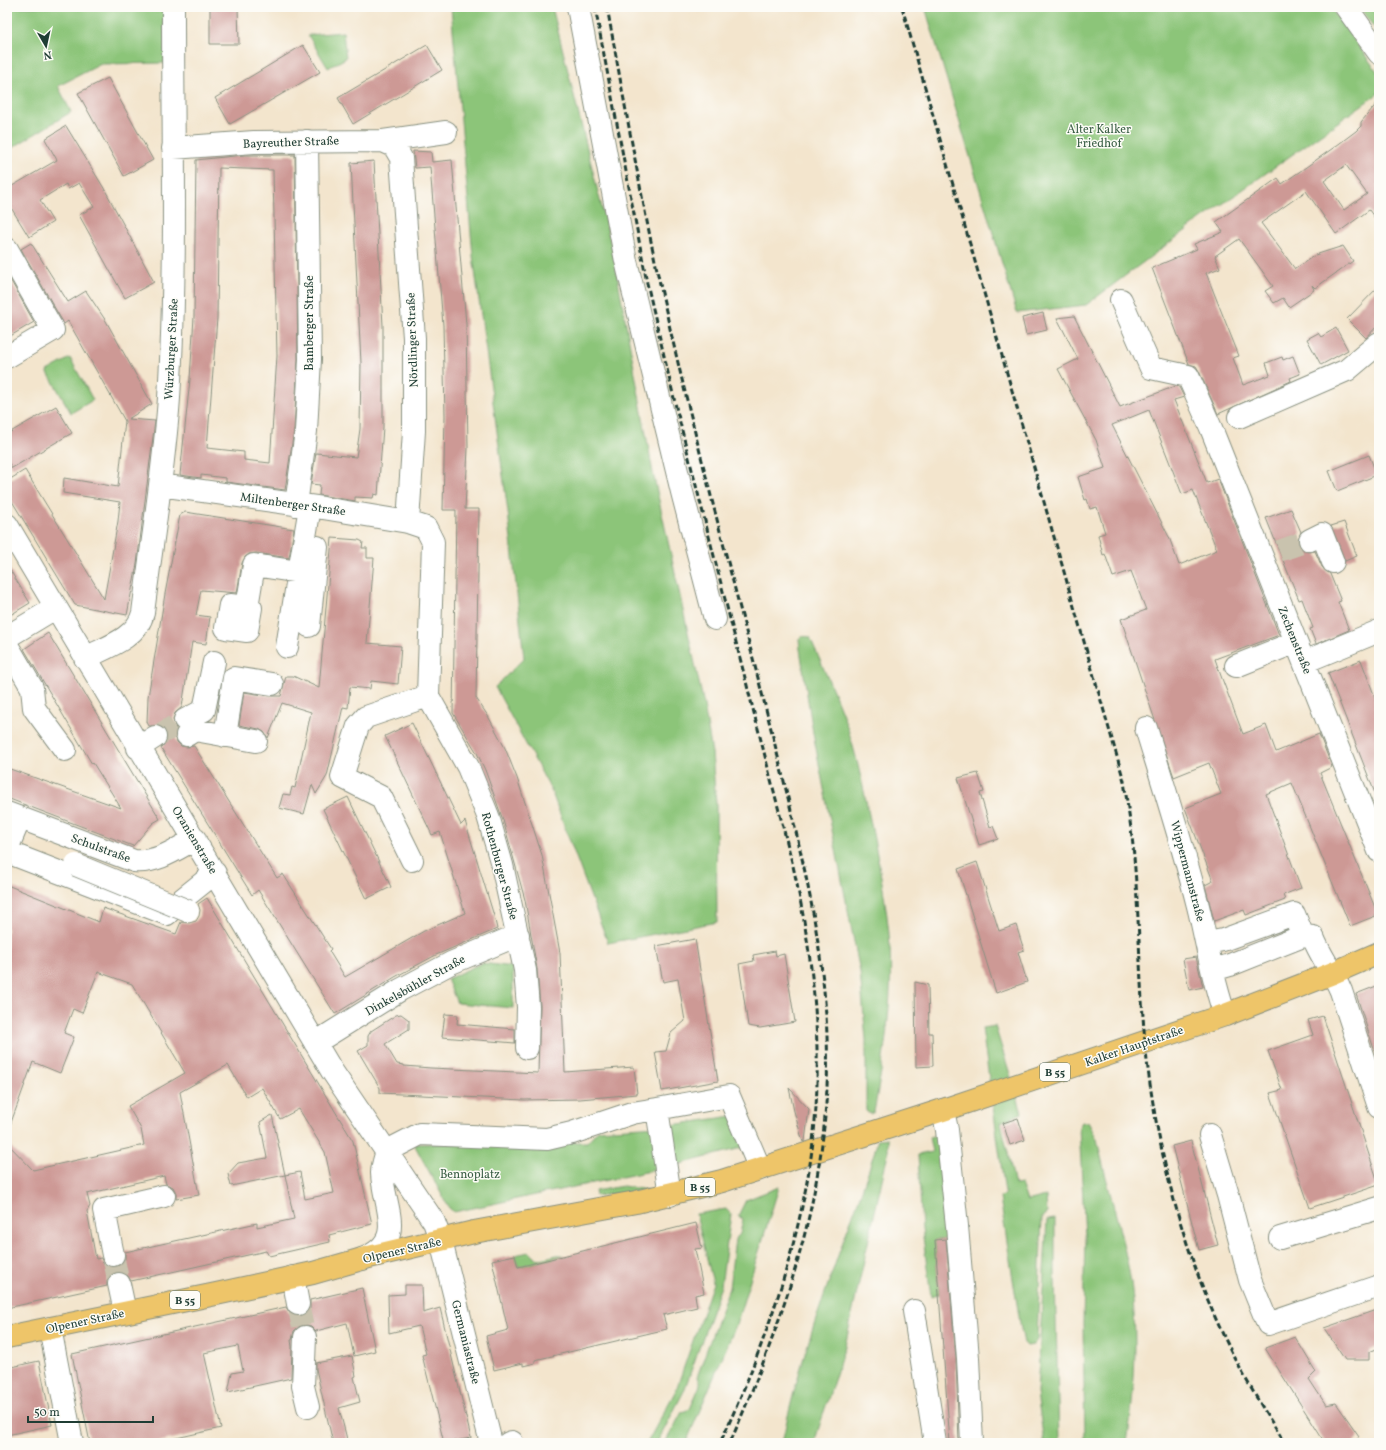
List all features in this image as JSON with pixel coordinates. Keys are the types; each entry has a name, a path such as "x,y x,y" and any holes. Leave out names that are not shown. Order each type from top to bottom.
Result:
{"main road":[{"name":"Kalker Hauptstraße","path":"795,1158 1225,1015 1333,973 1379,952"},
{"name":"Olpener Straße","path":"7,1336 293,1277 474,1232 670,1195 795,1158"}],"street":[{"name":"Würzburger Straße","path":"85,658 132,634 141,624 160,485 169,399 173,311 173,7"},
{"path":"578,7 626,261 682,492 715,619"},
{"path":"1346,7 1379,53"},
{"name":"Bayreuther Straße","path":"173,148 307,141 383,141 446,132"},
{"name":"Bamberger Straße","path":"307,141 310,359 306,431 310,507"},
{"name":"Nördlinger Straße","path":"383,141 394,146 401,158 414,338 414,431 417,525"},
{"path":"7,249 53,330 7,357"},
{"name":"Zechenstraße","path":"1121,300 1151,368 1188,376 1271,555 1300,652 1379,851"},
{"path":"1239,417 1347,370 1379,343"},
{"name":"Miltenberger Straße","path":"160,485 310,507 417,525"},
{"path":"287,647 310,507"},
{"path":"309,626 310,507"},
{"name":"Oranienstraße","path":"7,525 54,608 85,658 150,748 194,839 315,1043 386,1152 434,1222 441,1241"},
{"path":"412,860 382,797 342,777 358,726 366,717 428,696 433,542 417,525"},
{"path":"1310,540 1322,534 1333,562"},
{"path":"247,607 254,565 299,572"},
{"path":"7,637 54,608"},
{"path":"1236,666 1300,652 1379,631"},
{"path":"7,645 32,688 34,708 65,750"},
{"path":"214,662 204,710 186,727 225,736 256,740"},
{"path":"225,736 234,678 272,684"},
{"name":"Rothenburger Straße","path":"428,696 468,767 488,816 502,865 525,970 527,1048"},
{"name":"Wippermannstraße","path":"1146,728 1186,860 1207,943 1218,998 1225,1015"},
{"path":"13,816 7,850 168,914 180,907 215,873"},
{"name":"Schulstraße","path":"13,816 98,840 129,859 145,861 166,855 194,839"},
{"path":"55,870 63,864 76,865 180,907"},
{"path":"1207,943 1223,940 1294,914 1303,936"},
{"name":"Dinkelsbühler Straße","path":"315,1043 400,990 451,963 518,935"},
{"path":"1213,970 1230,965 1303,936 1313,937 1320,954 1333,973 1379,1107"},
{"path":"362,1259 379,1250 386,1242 390,1231 389,1210 382,1173 386,1152 420,1134 547,1139 572,1133 632,1113 729,1096 760,1169"},
{"path":"657,1109 670,1195"},
{"path":"943,1110 947,1130 959,1249 968,1358 972,1443"},
{"path":"1210,1135 1228,1195 1250,1280 1268,1324 1379,1286"},
{"path":"114,1255 104,1210 164,1196"},
{"path":"1280,1238 1379,1208"},
{"name":"Germaniastraße","path":"441,1241 504,1443"},
{"path":"293,1277 298,1304"},
{"path":"119,1284 125,1312"},
{"path":"914,1311 935,1443"},
{"path":"50,1328 72,1443"},
{"path":"305,1336 303,1386 308,1407"}],"green space":[{"path":"7,7 164,7 165,63 101,64 58,86 71,112 7,151"},
{"path":"451,7 552,7 613,252 653,473 704,705 712,753 716,804 717,922 608,943 551,790 495,687 524,658 508,512 473,256"},
{"name":"Alter Kalker Friedhof","path":"925,7 1330,7 1379,74 1379,93 1200,220 1086,305 1017,313"},
{"path":"1359,7 1377,7 1379,10 1379,34"},
{"path":"343,32 346,58 328,68 308,35"},
{"path":"70,358 93,400 71,413 47,371"},
{"path":"802,636 810,637 848,728 865,796 885,900 889,931 891,967 889,1009 874,1112 870,1114 866,1111 866,1040 860,972 813,733 800,649 799,639"},
{"path":"482,963 513,967 513,1008 457,1003 447,979"},
{"path":"995,1026 1022,1113 1001,1122 1015,1185 1021,1184 1027,1201 1046,1196 1047,1213 1042,1217 1037,1340 1033,1345 1027,1346 1024,1343 1021,1329 1000,1198 1005,1193 982,1028"},
{"name":"Bennoplatz","path":"733,1116 745,1147 665,1168 454,1212 449,1208 414,1144 587,1142 598,1130 672,1125"},
{"path":"1082,1122 1088,1122 1097,1139 1124,1246 1131,1282 1135,1362 1127,1443 1085,1443 1083,1323 1085,1237 1079,1127"},
{"path":"937,1135 950,1239 935,1240 939,1294 931,1297 922,1229 918,1155 932,1152 929,1137"},
{"path":"888,1138 888,1153 845,1346 814,1443 782,1443 801,1365 878,1139"},
{"path":"623,1186 647,1190 596,1196 595,1191"},
{"path":"779,1187 736,1325 686,1443 665,1443 682,1412 690,1409 700,1385 697,1377 729,1288 735,1239 740,1234 743,1219 738,1216 746,1200"},
{"path":"726,1209 731,1214 721,1286 684,1391 657,1443 647,1443 676,1390 713,1283 696,1214"},
{"path":"1055,1219 1059,1443 1044,1443 1037,1393 1047,1220"},
{"path":"529,1252 533,1256 542,1259 555,1255 564,1256 518,1267 515,1255"}],"building":[{"path":"210,7 238,7 239,44 210,44"},
{"path":"303,45 320,72 230,124 215,98"},
{"path":"427,45 442,70 353,124 338,98"},
{"path":"108,78 153,160 124,176 78,93"},
{"path":"1379,101 1379,183 1376,186 1379,185 1379,224 1369,210 1336,234 1306,191 1261,223 1295,269 1315,255 1343,246 1353,261 1315,288 1312,285 1314,290 1289,307 1283,298 1274,303 1265,291 1273,286 1239,239 1215,256 1220,268 1206,273 1239,356 1233,358 1243,385 1270,375 1266,363 1282,357 1283,360 1293,356 1300,374 1290,378 1291,381 1218,414 1199,371 1196,366 1189,364 1152,268 1197,249 1194,244 1223,232 1216,222 1278,178 1282,184 1356,131 1361,126 1361,122","holes":["1346,165 1367,194 1344,210 1324,181"]},
{"path":"66,126 105,190 154,282 125,298 79,215 94,207 79,183 68,189 66,184 40,200 53,222 29,237 7,201 7,189 57,160 45,139"},
{"path":"413,151 431,152 432,162 452,160 466,324 468,448 465,509 479,509 476,698 488,716 505,748 517,778 542,855 560,953 565,1072 634,1067 637,1094 580,1099 524,1100 380,1093 380,1088 358,1051 368,1045 368,1036 371,1031 396,1015 401,1014 409,1020 409,1029 385,1044 397,1064 431,1068 538,1073 540,1006 537,969 525,900 503,820 485,770 477,753 453,713 456,510 443,510 445,416 443,325 430,167 415,168"},
{"path":"244,155 295,155 298,359 294,430 285,490 226,482 226,478 201,475 201,478 180,475 190,379 194,317 196,160","holes":["219,168 273,170 277,356 270,463 244,460 244,452 207,448 217,318"]},
{"path":"374,161 383,326 383,427 378,495 374,494 373,498 355,497 355,501 319,495 320,485 311,484 316,453 356,457 360,429 361,363 351,163"},
{"path":"31,243 68,302 86,291 106,321 152,404 128,419 155,421 137,564 127,615 75,605 7,493 7,481 25,470 104,599 120,502 63,493 64,478 118,487 125,421 68,321 64,324 21,249"},
{"path":"7,274 34,322 7,338 7,307 11,305 7,297"},
{"path":"1379,286 1379,324 1366,338 1347,319"},
{"path":"1043,313 1047,330 1026,335 1022,318"},
{"path":"1074,316 1120,407 1176,386 1179,387 1184,397 1174,400 1207,483 1218,479 1279,635 1215,659 1221,676 1243,734 1266,725 1276,752 1319,734 1332,767 1320,773 1378,915 1350,926 1292,783 1266,794 1301,888 1283,895 1285,900 1246,915 1244,910 1214,921 1205,885 1213,881 1185,808 1221,794 1209,763 1174,777 1121,619 1146,610 1131,571 1113,577 1105,554 1103,555 1098,535 1105,533 1097,507 1090,509 1087,499 1085,500 1078,477 1105,468 1096,440 1058,369 1078,359 1057,318","holes":["1149,410 1182,494 1193,490 1217,550 1179,565 1169,537 1112,425"]},
{"path":"1336,328 1348,350 1321,365 1307,339 1318,333 1321,337"},
{"path":"56,406 72,433 12,468 7,460 7,434"},
{"path":"1369,455 1377,475 1337,491 1329,471"},
{"path":"1291,509 1301,532 1298,539 1299,545 1303,551 1315,551 1322,567 1330,574 1341,601 1338,602 1349,630 1316,644 1310,629 1313,628 1302,599 1299,600 1266,518"},
{"path":"185,512 294,529 289,558 256,553 249,554 245,557 242,563 237,593 201,590 196,615 210,617 206,644 192,642 182,707 175,713 173,720 176,729 175,735 177,742 181,746 194,746 277,878 283,874 331,949 329,951 345,977 424,931 465,913 440,832 432,835 385,736 412,723 461,825 465,821 494,916 497,929 436,955 395,977 335,1014 258,890 252,895 161,748 166,742 166,731 160,726 149,726 147,722 148,697 165,594 180,515"},
{"path":"1344,522 1357,556 1345,561 1331,526"},
{"path":"332,538 359,540 363,542 362,548 367,548 367,558 374,558 367,643 401,646 398,684 371,681 370,689 350,687 348,708 343,707 327,776 316,794 312,785 304,814 279,808 283,794 290,795 292,787 295,788 311,712 282,703 268,738 264,732 259,729 239,725 244,692 281,696 286,676 293,676 319,688"},
{"path":"7,565 30,603 7,617"},
{"path":"48,633 160,819 153,823 133,846 7,798 7,768 121,808 93,763 92,764 24,649"},
{"path":"1361,660 1379,708 1378,801 1328,673"},
{"path":"978,773 984,792 980,793 990,827 993,826 998,839 979,845 958,778"},
{"path":"348,797 391,887 366,899 323,809"},
{"path":"977,862 999,931 1016,925 1024,950 1018,952 1027,982 996,993 958,869"},
{"path":"7,885 99,922 103,908 176,934 181,922 189,923 196,921 200,910 198,904 207,898 353,1141 372,1224 329,1235 330,1242 269,1256 266,1251 131,1281 123,1272 116,1272 111,1274 107,1280 107,1286 7,1308 7,1143 33,1170 144,1145 141,1129 128,1106 185,1073 132,984 98,972 82,1013 73,1009 64,1033 74,1037 60,1073 33,1062 9,1128 7,1128","holes":["228,1065 247,1097 262,1088 280,1119 299,1109 325,1152 334,1193 305,1199 300,1172 285,1175 294,1219 257,1227 257,1223 125,1252 125,1259 121,1265 116,1267 109,1267 103,1263 101,1258 96,1259 87,1211 90,1206 87,1194 164,1176 166,1184 173,1187 176,1193 176,1199 199,1195 180,1092"]},
{"path":"695,939 718,1081 662,1091 655,1052 666,1051 671,1033 685,1021 678,979 663,982 656,946"},
{"path":"775,951 776,956 784,954 795,1022 760,1028 748,1026 739,964 754,961 753,955"},
{"path":"1196,957 1203,987 1189,990 1183,959"},
{"path":"915,982 928,985 929,1033 932,1033 933,1066 916,1067"},
{"path":"1379,985 1379,1055 1376,1055 1356,994"},
{"path":"445,1014 458,1015 457,1024 515,1029 515,1043 442,1037"},
{"path":"1323,1016 1379,1185 1310,1208 1270,1093 1282,1090 1268,1051 1313,1035 1308,1020"},
{"path":"789,1088 809,1109 805,1141 803,1142 794,1111"},
{"path":"272,1115 285,1175 231,1186 228,1174 238,1163 267,1158 260,1122"},
{"path":"1018,1118 1025,1140 1010,1145 1003,1123"},
{"path":"1191,1141 1218,1245 1199,1250 1172,1146"},
{"path":"696,1223 702,1248 695,1249 704,1293 695,1295 697,1307 663,1315 667,1329 535,1360 535,1363 523,1366 523,1363 494,1370 486,1336 508,1330 492,1260 515,1255 518,1267"},
{"path":"946,1239 956,1359 959,1443 950,1443 935,1240"},
{"path":"405,1285 422,1285 423,1313 440,1308 471,1438 444,1443 422,1355 426,1354 419,1326 389,1333 388,1295 405,1294"},
{"path":"362,1288 375,1351 354,1356 347,1323 316,1331 311,1326 300,1326 294,1331 291,1340 291,1378 228,1392 232,1373 243,1371 238,1346 204,1353 221,1428 154,1443 90,1443 72,1354 286,1307 293,1316 301,1316 310,1309 310,1300"},
{"path":"1379,1309 1379,1348 1369,1352 1369,1360 1345,1360 1324,1328"},
{"path":"1295,1337 1316,1372 1309,1379 1326,1405 1336,1403 1359,1436 1354,1443 1325,1443 1265,1348"},
{"path":"352,1356 356,1376 354,1377 360,1402 339,1408 348,1443 333,1443 316,1369 316,1363"},
{"path":"39,1361 52,1425 7,1435 7,1368"}],"tunnel":[{"path":"1279,551 1310,540"},
{"path":"155,737 185,720"},
{"path":"113,1255 119,1284"},
{"path":"298,1304 305,1337"}],"railway":[{"path":"595,7 647,283 676,407 793,866 808,946 813,987 816,1028 816,1110 812,1151 805,1192 790,1257 770,1320 734,1413 720,1443"},
{"path":"607,7 639,180 667,317 698,446 775,744 801,852 816,928 825,1006 827,1087 823,1134 807,1225 795,1270 781,1313 730,1443"},
{"path":"902,7 1124,781 1135,873 1142,1008 1147,1061 1158,1130 1173,1198 1194,1264 1220,1328 1250,1387 1285,1443"}]}
